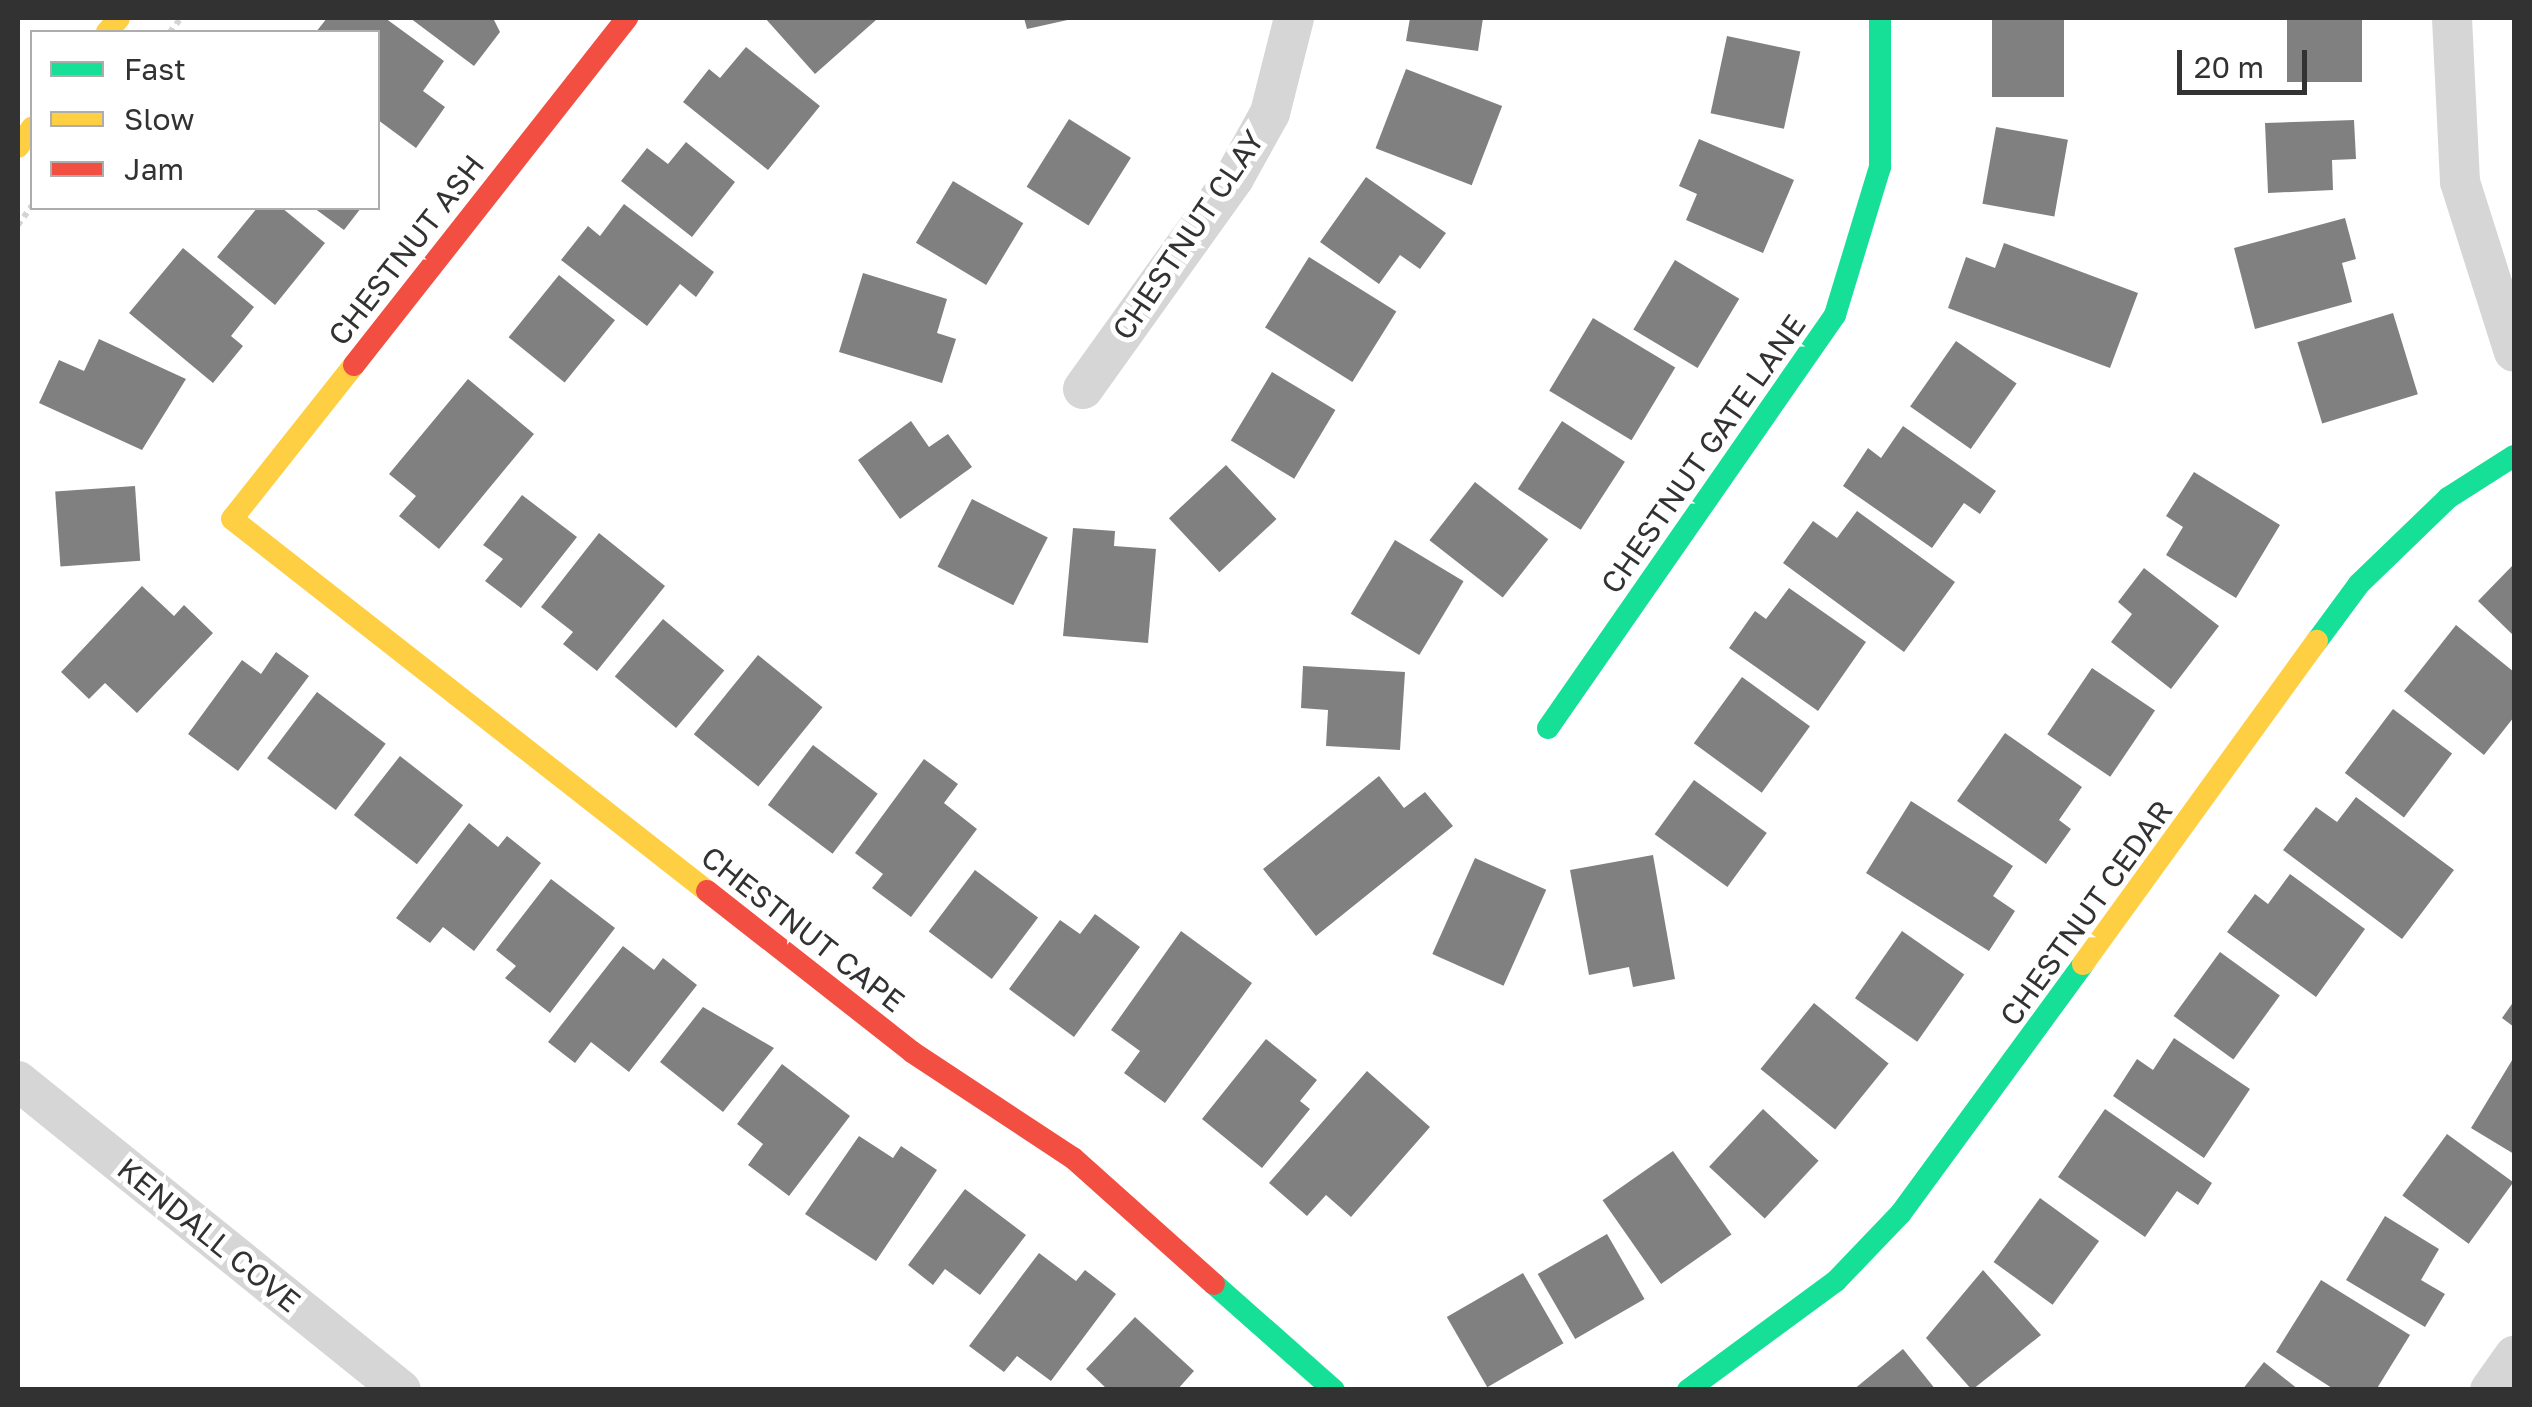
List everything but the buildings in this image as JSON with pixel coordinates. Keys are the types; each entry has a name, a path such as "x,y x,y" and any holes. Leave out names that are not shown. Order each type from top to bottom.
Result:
{"street":[{"name":"CHESTNUT ASH","path":"232,519 627,18"},
{"name":"CHESTNUT CLAY","path":"1083,389 1243,161 1270,113 1294,18"},
{"name":"CHESTNUT GATE LANE","path":"1548,728 1835,315 1880,167 1880,18"},
{"path":"2452,18 2460,182 2514,352"},
{"name":"CHESTNUT CEDAR","path":"1688,1390 1836,1280 1902,1213 2359,584 2448,498 2514,456"},
{"name":"CHESTNUT CAPE","path":"232,519 912,1052 1073,1158 1334,1390"},
{"name":"KENDALL COVE","path":"18,1081 401,1390"},
{"path":"2490,1390 2514,1356"}],"traffic: fast":[{"path":"1548,728 1835,315 1880,167 1880,18"},
{"path":"2317,641 2359,584 2448,498 2514,456"},
{"path":"1688,1390 1836,1281 1901,1213 2083,964"},
{"path":"1214,1284 1334,1390"}],"traffic: slow":[{"path":"109,30 119,18"},
{"path":"18,147 30,131"},
{"path":"354,365 232,519 707,891"},
{"path":"2083,964 2317,641"}],"traffic: jam":[{"path":"354,365 627,18"},
{"path":"707,891 912,1052 1073,1158 1214,1284"}]}
